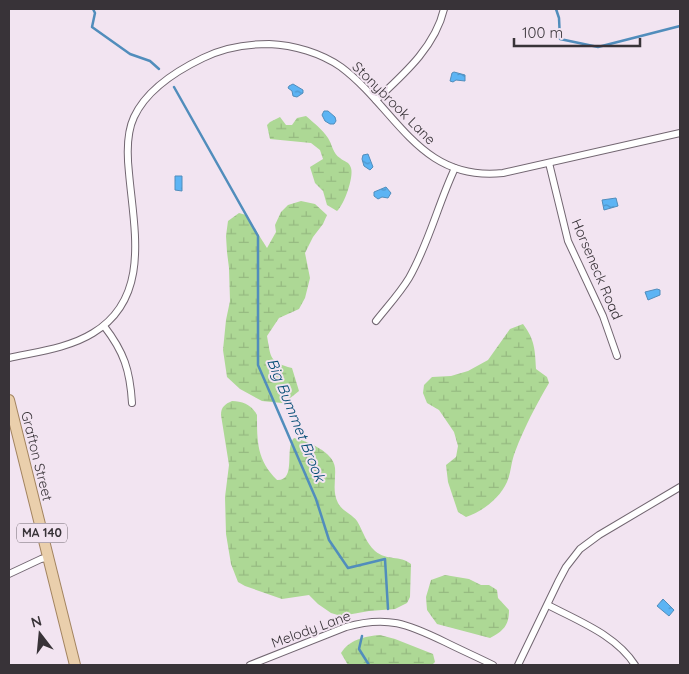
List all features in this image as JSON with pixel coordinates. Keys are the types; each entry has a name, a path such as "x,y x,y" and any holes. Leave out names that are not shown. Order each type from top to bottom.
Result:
{"main road":[{"name":"Grafton Street","path":"9,400 75,665"}],"street":[{"path":"376,100 419,58 432,39 444,9"},
{"name":"Stonybrook Lane","path":"9,358 82,339 104,326 125,302 133,280 136,255 128,161 128,136 133,118 143,101 157,87 202,59 218,52 236,47 280,44 306,50 323,57 340,66 376,100 425,153 455,168 488,175 680,133"},
{"name":"Horseneck Road","path":"549,163 568,241 604,316 617,356"},
{"path":"376,321 400,291 416,265 423,251 444,190 455,168"},
{"path":"104,326 124,357 130,378 132,403"},
{"path":"518,665 566,567 580,549 599,535 680,487"},
{"path":"9,574 40,559 49,558"},
{"path":"548,605 616,643 635,665"},
{"name":"Melody Lane","path":"250,665 346,627 380,622 398,623 416,628 494,665"}],"green space":[{"path":"306,116 318,126 329,140 336,154 348,163 351,168 352,172 348,191 337,211 327,205 323,191 315,183 310,167 323,159 320,150 311,143 270,139 267,125 270,122 280,117 286,125 292,125 297,118"},
{"path":"301,201 315,204 327,215 305,253 310,278 305,298 299,309 279,318 267,336 272,358 279,364 292,368 299,391 282,403 262,401 240,389 227,377 223,350 230,301 226,236 228,221 239,213 246,215 267,248 276,232 275,225 281,212 288,205"},
{"path":"523,324 534,345 536,369 547,377 549,383 522,434 504,488 490,504 466,517 458,512 448,482 446,465 456,457 458,446 454,432 439,410 427,403 423,393 424,385 432,377 451,376 468,371 488,360 510,329"},
{"path":"232,401 246,404 257,415 259,450 265,465 277,480 283,479 287,475 291,443 294,438 319,448 330,457 335,468 335,494 340,506 357,521 367,541 375,551 384,556 407,561 411,564 410,597 407,603 395,609 341,616 331,613 309,595 282,599 238,582 231,564 226,534 225,497 229,465 221,415 224,406"},
{"path":"445,575 469,579 481,585 489,585 497,590 498,598 509,610 508,620 502,630 490,638 437,624 427,610 426,597 431,580"},
{"path":"380,635 433,654 435,662 432,665 348,665 341,653 348,645 369,636"}],"water":[{"path":"454,72 465,75 465,81 450,81"},
{"path":"293,84 303,90 303,93 297,97 293,96 292,91 288,88"},
{"path":"324,111 328,111 335,117 336,121 334,124 325,121 322,115"},
{"path":"368,154 373,167 370,170 364,166 362,159 363,155"},
{"path":"175,176 182,176 182,191 175,190"},
{"path":"386,187 391,193 388,198 382,197 378,199 374,196 374,192"},
{"path":"616,198 618,206 604,210 602,200"},
{"path":"660,290 660,295 648,300 645,292"},
{"path":"663,599 674,610 669,616 657,606"}],"waterway":[{"name":"Big Bummet Brook","path":"93,9 95,13 92,27 130,54 150,61 159,69"},
{"path":"556,9 559,18 560,39 598,47 680,26"},
{"name":"Big Bummet Brook","path":"174,87 258,236 258,365 316,499 329,540 348,568 385,559 388,609"},
{"name":"Big Bummet Brook","path":"362,636 359,649 369,665"}]}
